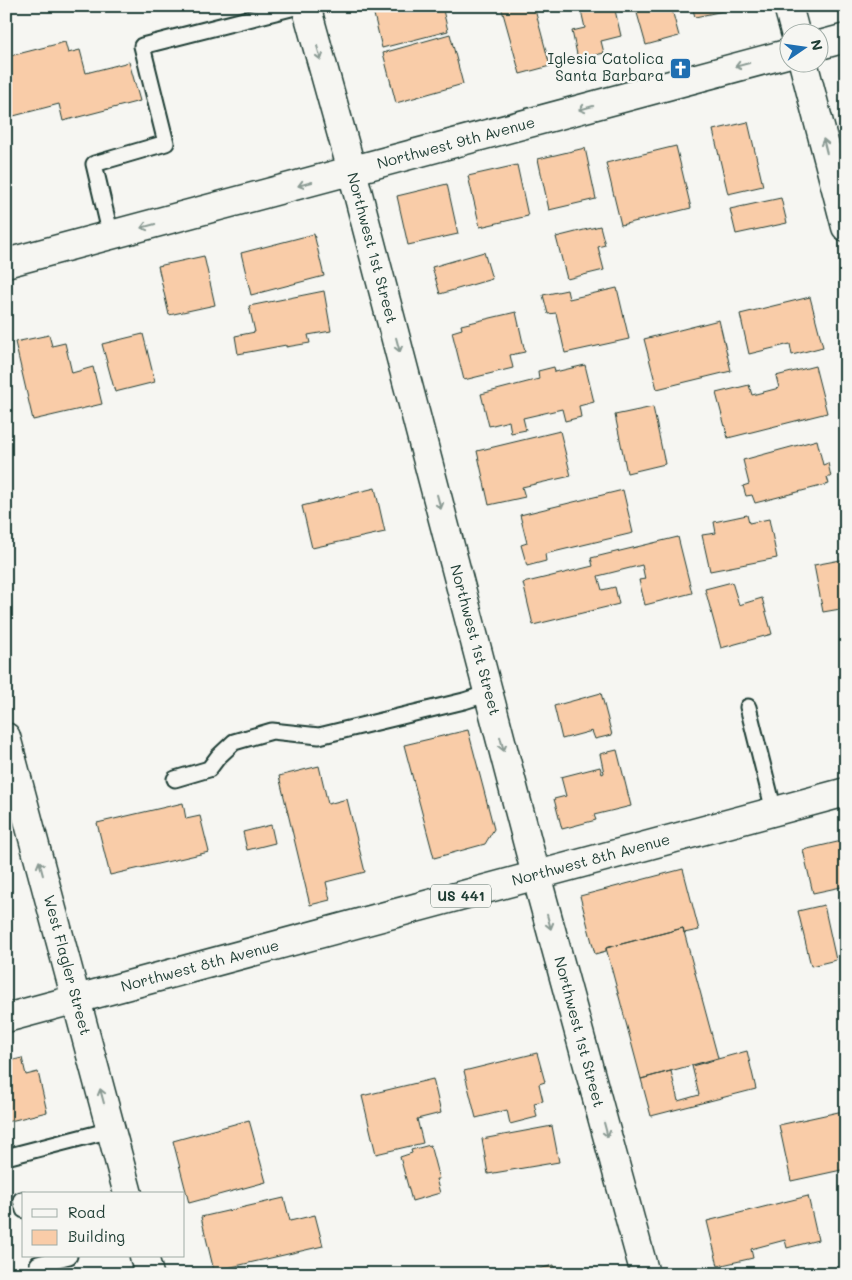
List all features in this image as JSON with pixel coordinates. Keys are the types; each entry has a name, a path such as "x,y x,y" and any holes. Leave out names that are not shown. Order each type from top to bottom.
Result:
{"street":[{"name":"Northwest 1st Street","path":"306,6 352,171 536,875 645,1274"},
{"path":"788,6 792,22"},
{"path":"830,42 846,38"},
{"name":"Northwest 9th Avenue","path":"6,263 780,56"},
{"path":"806,72 846,227"},
{"name":"West Flagler Street","path":"6,737 127,1192"},
{"name":"Northwest 8th Avenue","path":"77,1000 846,792"},
{"name":"US 441","path":"6,1018 77,1000"},
{"path":"145,1258 149,1274"}],"lane":[{"path":"111,236 94,164 166,144 142,46 299,6"},
{"path":"175,778 209,770 218,757 234,742 272,730 318,736 464,701 489,693"},
{"path":"748,707 774,811"},
{"path":"6,1156 111,1130"},
{"path":"38,1265 62,1258"}],"building":[{"path":"372,6 442,6 448,31 382,48"},
{"path":"501,6 534,6 550,66 520,74"},
{"path":"580,6 614,6 621,36 601,41 604,53 578,59 572,31 585,28"},
{"path":"635,6 671,6 679,36 646,45"},
{"path":"692,6 727,6 728,10 695,17"},
{"path":"450,34 463,84 396,103 383,53"},
{"path":"65,42 68,53 80,50 86,73 129,62 140,101 63,121 59,104 6,118 6,57"},
{"path":"748,122 763,186 728,194 713,130"},
{"path":"676,146 691,208 621,225 606,163"},
{"path":"585,148 596,199 549,210 538,159"},
{"path":"517,165 528,216 480,227 468,176"},
{"path":"447,184 458,234 408,245 397,196"},
{"path":"781,198 787,223 736,234 730,209"},
{"path":"600,226 605,245 598,247 604,270 567,279 556,237"},
{"path":"314,234 324,276 251,295 241,253"},
{"path":"484,252 492,279 440,294 432,267"},
{"path":"204,256 215,305 169,315 158,266"},
{"path":"617,288 629,339 565,353 556,313 548,314 543,295 567,290 569,299"},
{"path":"324,291 331,331 308,335 310,343 286,347 286,345 238,354 235,336 255,332 249,306"},
{"path":"810,297 823,347 792,355 790,344 749,354 740,314"},
{"path":"516,312 525,352 510,355 513,368 464,380 452,332 462,329 461,325"},
{"path":"719,320 731,371 657,389 644,339"},
{"path":"143,334 155,382 115,392 102,344"},
{"path":"49,335 52,346 65,343 72,373 93,367 102,404 33,420 15,342"},
{"path":"585,365 594,402 579,406 581,417 565,421 562,409 523,418 526,430 511,433 509,421 489,426 481,394 539,379 538,371 554,367 555,372"},
{"path":"815,366 827,413 728,438 716,393 749,385 752,395 779,388 776,376"},
{"path":"653,407 665,464 627,473 615,415"},
{"path":"560,431 571,476 522,487 525,497 489,505 477,451"},
{"path":"817,440 823,465 828,463 831,477 827,477 829,484 755,503 752,495 746,496 743,486 749,484 743,460"},
{"path":"375,488 385,532 312,548 302,506"},
{"path":"623,490 633,533 545,554 546,561 527,566 521,545 527,543 520,515"},
{"path":"747,515 749,523 769,519 777,558 710,571 702,535 716,533 714,522"},
{"path":"678,537 692,593 645,605 639,580 645,579 642,565 598,576 602,590 615,587 619,604 533,625 523,583 593,566 591,558"},
{"path":"846,559 846,608 823,612 814,565"},
{"path":"732,582 739,605 762,598 772,634 721,648 705,589"},
{"path":"601,693 612,735 595,739 592,731 562,739 554,706"},
{"path":"468,730 494,829 485,844 434,858 404,745"},
{"path":"617,750 631,806 594,815 596,820 562,829 554,799 566,796 561,777 600,767 602,774 604,773 600,754"},
{"path":"319,766 328,804 347,799 365,872 326,882 330,900 310,905 279,776"},
{"path":"183,803 186,819 200,816 209,852 110,875 97,823"},
{"path":"271,825 275,843 247,850 243,832"},
{"path":"846,840 846,886 813,893 803,850"},
{"path":"683,869 699,930 684,933 683,928 606,948 606,951 595,954 580,896"},
{"path":"824,905 836,960 811,966 798,911"},
{"path":"683,928 718,1058 641,1079 606,948"},
{"path":"747,1051 756,1089 651,1116 641,1079 671,1071 678,1101 699,1095 692,1066"},
{"path":"537,1053 545,1082 539,1084 543,1101 534,1103 537,1117 510,1124 507,1110 476,1118 464,1071"},
{"path":"22,1058 26,1075 38,1072 47,1112 6,1122 6,1062"},
{"path":"433,1079 441,1113 417,1119 423,1143 376,1154 362,1096"},
{"path":"843,1111 846,1126 846,1169 791,1181 779,1125"},
{"path":"249,1120 266,1182 189,1203 173,1141"},
{"path":"552,1126 559,1162 488,1174 482,1139"},
{"path":"430,1145 439,1179 436,1179 440,1193 412,1201 400,1157 412,1153 411,1150"},
{"path":"808,1196 818,1240 787,1248 785,1240 751,1249 753,1258 718,1266 707,1221"},
{"path":"284,1198 290,1221 315,1215 323,1246 214,1271 201,1217"},
{"path":"554,1265 556,1274 520,1274"}],"place":[{"name":"Iglesia Catolica Santa Barbara","path":"680,68"}]}
